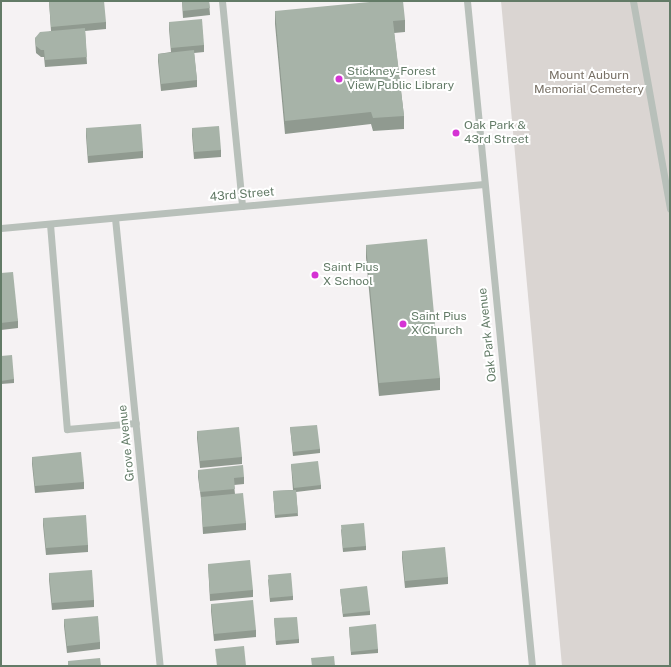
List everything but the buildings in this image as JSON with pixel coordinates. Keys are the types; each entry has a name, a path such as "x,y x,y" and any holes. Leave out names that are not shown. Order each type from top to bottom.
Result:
{"street":[{"path":"222,1 242,206"},
{"name":"Oak Park Avenue","path":"467,1 532,666"},
{"path":"633,1 670,209"},
{"name":"43rd Street","path":"1,228 484,184"},
{"name":"Grove Avenue","path":"115,218 160,666"},
{"path":"50,224 67,429 136,423"}],"green space":[{"name":"Mount Auburn Memorial Cemetery","path":"501,1 670,1 670,666 562,666"}],"place":[{"name":"Stickney-Forest View Public Library","path":"339,79"},
{"name":"Oak Park & 43rd Street","path":"456,133"},
{"name":"Saint Pius X School","path":"315,275"},
{"name":"Saint Pius X Church","path":"403,324"}]}
